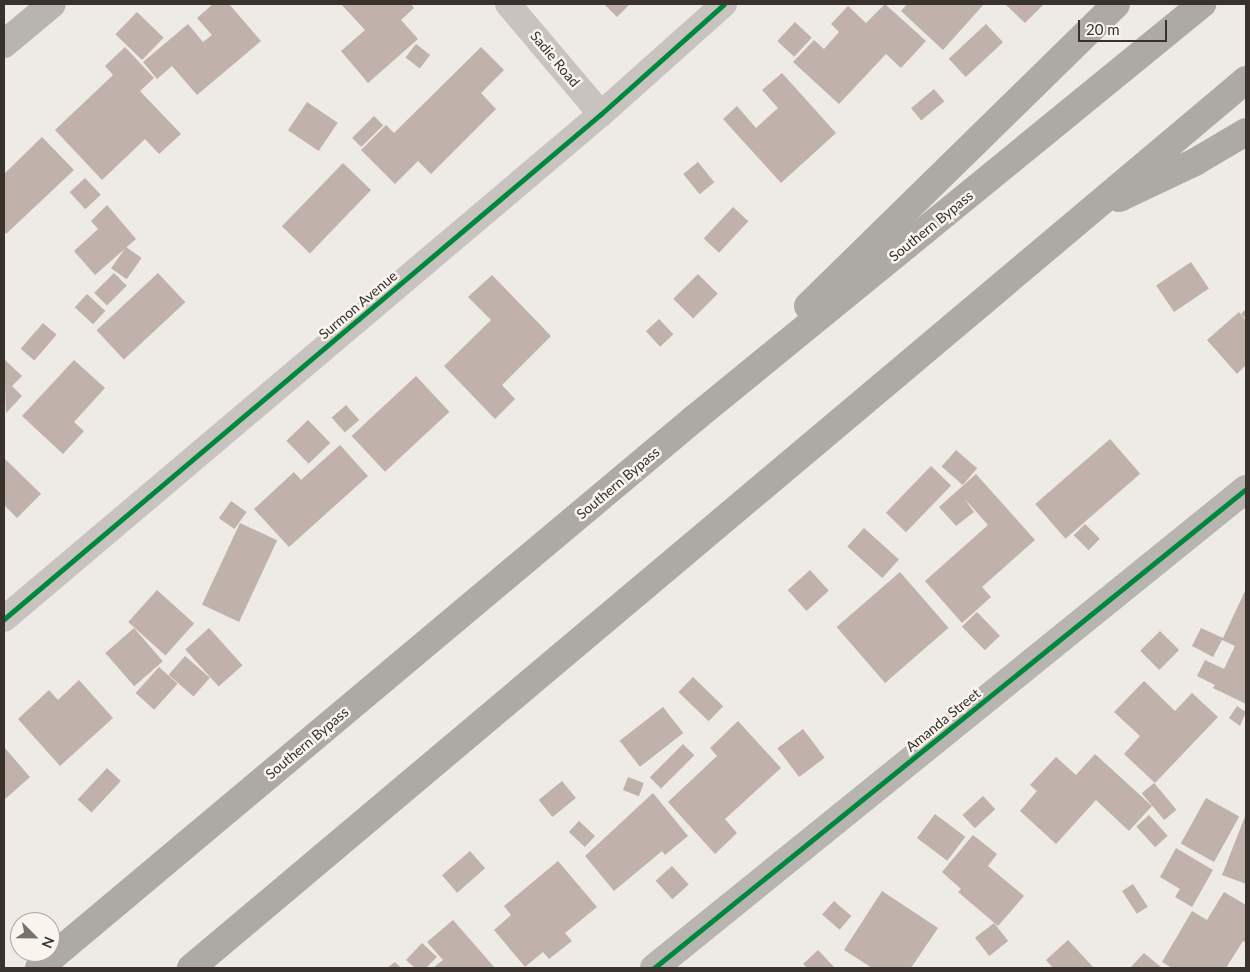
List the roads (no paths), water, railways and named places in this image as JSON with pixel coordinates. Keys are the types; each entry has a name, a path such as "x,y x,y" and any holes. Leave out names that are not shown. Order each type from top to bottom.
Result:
{"highway":[{"path":"695,418 1116,4"},
{"name":"Southern Bypass","path":"39,968 695,418 1202,4"},
{"path":"191,968 1246,80"},
{"path":"1094,209 1150,186 1246,132"}],"street":[{"path":"4,44 52,4"},
{"name":"Sadie Road","path":"508,4 601,114"},
{"name":"Surmon Avenue","path":"4,619 601,114 724,4"},
{"name":"Amanda Street","path":"654,968 1246,489"}]}
